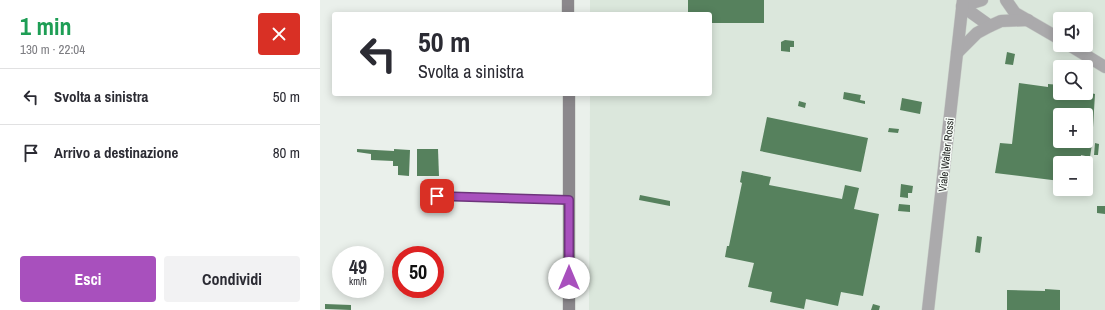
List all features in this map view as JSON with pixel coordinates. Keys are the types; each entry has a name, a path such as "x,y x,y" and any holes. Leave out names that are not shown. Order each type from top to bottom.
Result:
{"main road":[{"path":"568,0 568,12"},
{"path":"569,96 569,310"}],"street":[{"path":"962,3 982,0"},
{"path":"1006,0 1015,13 1053,36"},
{"path":"962,3 990,26"},
{"name":"Viale Walter Rossi","path":"928,310 962,3"},
{"path":"957,53 977,33 990,26 1001,22 1028,20"},
{"path":"1080,52 1105,67"}],"lane":[{"path":"437,196 569,200"}],"shaded area":[{"path":"590,0 1105,0 1105,310 589,310 590,96 712,96 712,12 590,12"}],"building":[{"path":"688,0 764,0 764,23 712,23 712,12 688,12"},
{"path":"785,40 794,41 794,47 790,47 790,52 781,51 781,42"},
{"path":"1007,52 1015,54 1013,65 1005,64"},
{"path":"1019,83 1048,87 1048,84 1053,84 1053,100 1093,100 1093,94 1095,94 1093,127 1093,108 1053,108 1053,148 1091,148 1090,156 1053,156 1053,180 995,173 1000,143 1012,144"},
{"path":"844,92 861,95 860,100 865,101 865,104 843,99"},
{"path":"902,98 922,102 920,114 900,110"},
{"path":"799,101 806,103 805,108 798,106"},
{"path":"767,117 868,138 861,172 760,151"},
{"path":"889,128 899,129 898,133 888,132"},
{"path":"1095,143 1099,144 1098,155 1094,155"},
{"path":"357,149 394,151 394,149 410,150 409,176 398,175 398,166 393,166 393,161 371,160 371,154 357,152"},
{"path":"417,149 438,149 439,176 417,176"},
{"path":"742,171 771,177 769,185 842,199 845,185 859,188 854,209 879,214 863,296 841,292 838,306 806,299 804,309 770,302 772,292 748,287 754,263 725,257 727,246 729,246 742,183 740,182"},
{"path":"901,184 913,186 912,193 908,193 908,198 900,197"},
{"path":"640,195 670,201 670,206 639,200"},
{"path":"899,204 910,205 910,212 898,211"},
{"path":"1097,206 1105,206 1105,214 1097,213"},
{"path":"977,236 982,237 980,253 975,252"},
{"path":"1045,289 1060,290 1060,310 1007,310 1007,290 1045,291"},
{"path":"325,304 351,305 351,310 325,309"},
{"path":"873,304 880,306 879,310 871,310"}],"route":[{"path":"437,196 569,200 569,278"}]}
